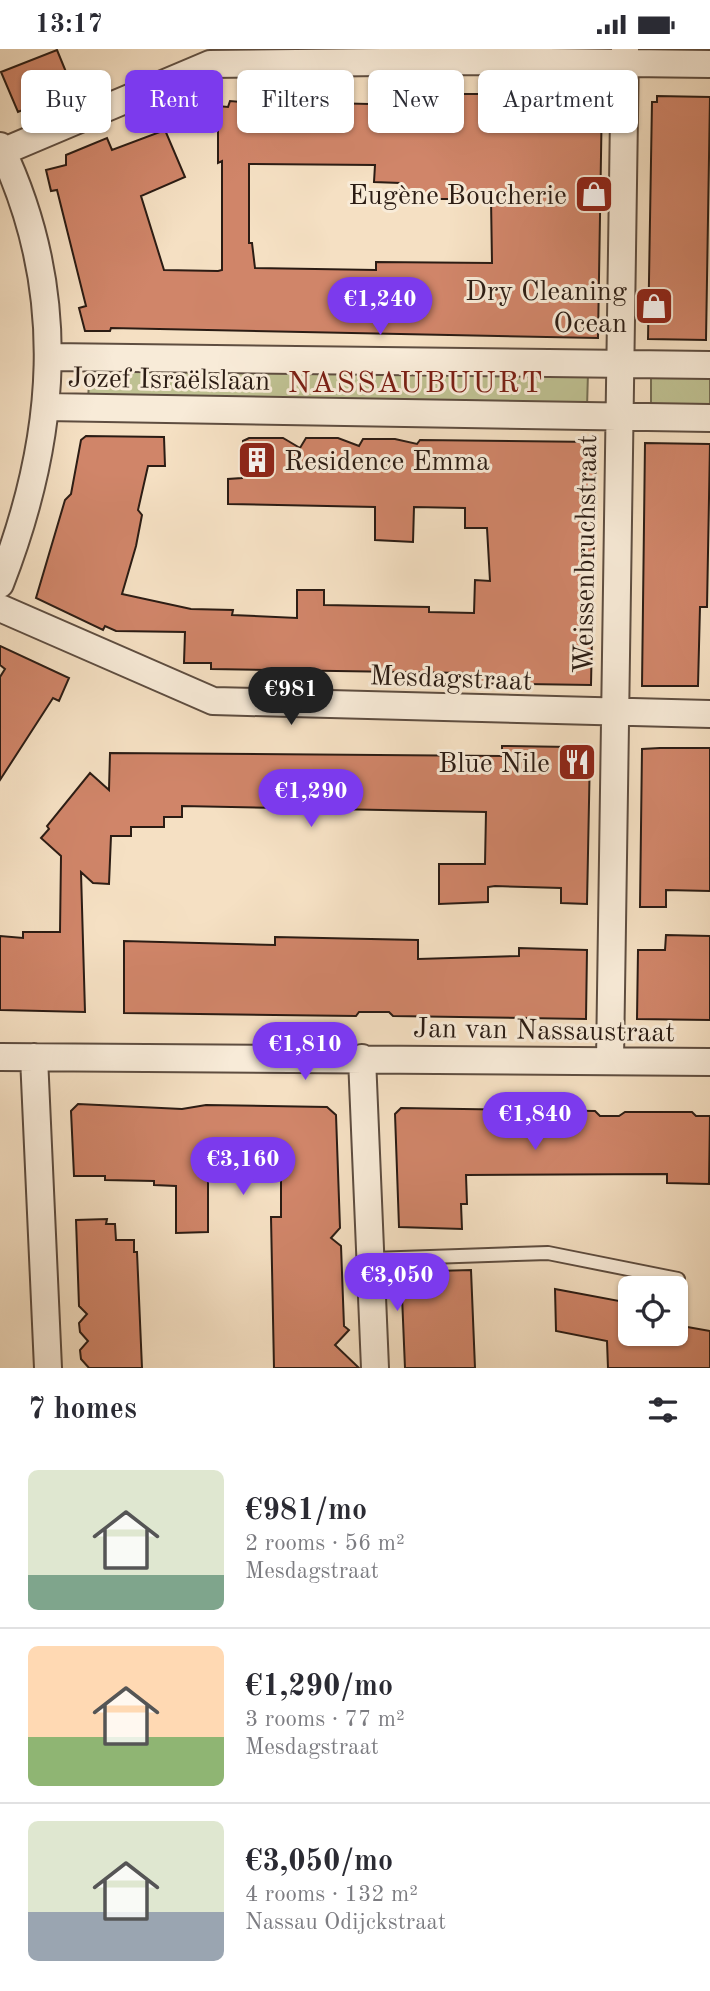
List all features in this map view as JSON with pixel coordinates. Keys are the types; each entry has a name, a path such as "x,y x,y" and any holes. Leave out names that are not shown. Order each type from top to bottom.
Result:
{"street":[{"path":"0,585 27,507 46,407 50,358 43,285 31,225 1,149 210,64 624,56 710,64"},
{"name":"Weissenbruchstraat","path":"610,1060 624,56"},
{"name":"Jozef Israëlslaan","path":"50,358 710,365"},
{"name":"Jozef Israëlslaan","path":"46,407 710,418"},
{"name":"Mesdagstraat","path":"0,608 213,701 710,714"},
{"name":"Jan van Nassaustraat","path":"0,1057 710,1062"},
{"path":"34,1057 48,1368"},
{"path":"362,1058 375,1368"}],"lane":[{"path":"372,1259 548,1254 662,1276"}],"green space":[{"path":"90,365 588,372 587,408 88,400"},
{"path":"651,371 710,372 710,411 651,410"}],"building":[{"path":"57,50 65,70 21,70 21,111 18,112 1,72"},
{"path":"464,94 478,94 478,133 601,133 598,338 111,328 110,331 85,331 79,308 86,306 57,190 51,191 46,170 66,165 66,155 107,138 112,150 157,133 166,133 185,177 141,196 164,270 218,271 222,270 222,161 218,163 218,133 223,133 223,106 228,107 230,101 237,102 237,133 354,133 354,104 368,104 368,133 464,133","holes":["249,164 375,165 374,182 400,183 400,199 491,199 492,263 376,262 376,270 255,268 252,243 249,243"]},
{"path":"657,96 710,97 706,340 648,339 652,102 657,102"},
{"path":"86,436 164,437 165,466 148,466 138,510 142,515 136,546 122,594 191,609 233,610 232,615 297,618 297,590 324,590 324,605 429,607 429,612 474,613 475,580 490,581 487,528 465,528 465,508 414,507 413,542 375,540 375,507 228,504 228,479 242,478 243,441 249,438 283,438 300,448 306,438 338,438 359,446 363,439 395,439 417,444 420,440 596,442 591,685 467,683 467,673 211,669 211,663 184,663 185,632 116,631 105,626 103,630 36,598 65,500 71,494 81,440"},
{"path":"645,443 710,444 707,607 700,607 698,686 642,686"},
{"path":"0,646 69,678 59,701 53,698 0,780 0,677 5,669 0,665"},
{"path":"502,746 586,748 590,752 587,904 561,903 561,888 495,886 488,887 488,902 439,904 439,864 485,864 486,812 182,806 182,817 164,817 164,827 131,827 131,836 111,836 109,884 93,883 81,872 85,1012 0,1010 0,936 23,938 23,932 60,932 61,856 41,838 49,829 47,826 90,773 109,790 110,753 502,756"},
{"path":"710,748 710,891 666,890 666,907 640,907 642,749"},
{"path":"666,935 710,936 710,1020 637,1019 638,950 665,950"},
{"path":"275,937 418,940 418,959 519,956 519,948 587,950 586,1019 393,1016 389,1012 359,1012 356,1016 124,1013 124,941 275,945"},
{"path":"78,1104 182,1109 206,1105 327,1107 336,1115 340,1228 331,1238 341,1246 344,1326 349,1330 335,1345 359,1368 274,1368 271,1217 281,1217 281,1173 208,1173 208,1232 176,1233 176,1186 154,1185 154,1181 105,1180 105,1176 74,1176 71,1111"},
{"path":"401,1108 595,1111 600,1116 619,1116 625,1112 692,1112 696,1116 710,1116 709,1184 667,1183 667,1174 466,1175 467,1204 461,1204 462,1229 399,1227 395,1114"},
{"path":"107,1219 106,1224 115,1224 116,1240 134,1240 134,1252 137,1252 142,1368 89,1368 81,1359 80,1350 88,1341 80,1332 79,1323 87,1314 79,1306 76,1220"},
{"path":"471,1270 475,1368 405,1368 401,1272"},
{"path":"555,1289 618,1301 618,1346 688,1346 688,1327 710,1331 710,1368 608,1368 607,1341 556,1331"}],"place":[{"name":"Eugène Boucherie","path":"594,194"},
{"name":"Dry Cleaning Ocean","path":"654,306"},
{"name":"Residence Emma","path":"257,460"},
{"name":"Blue Nile","path":"577,762"}],"district":[{"name":"NASSAUBUURT","path":"416,382"}]}
